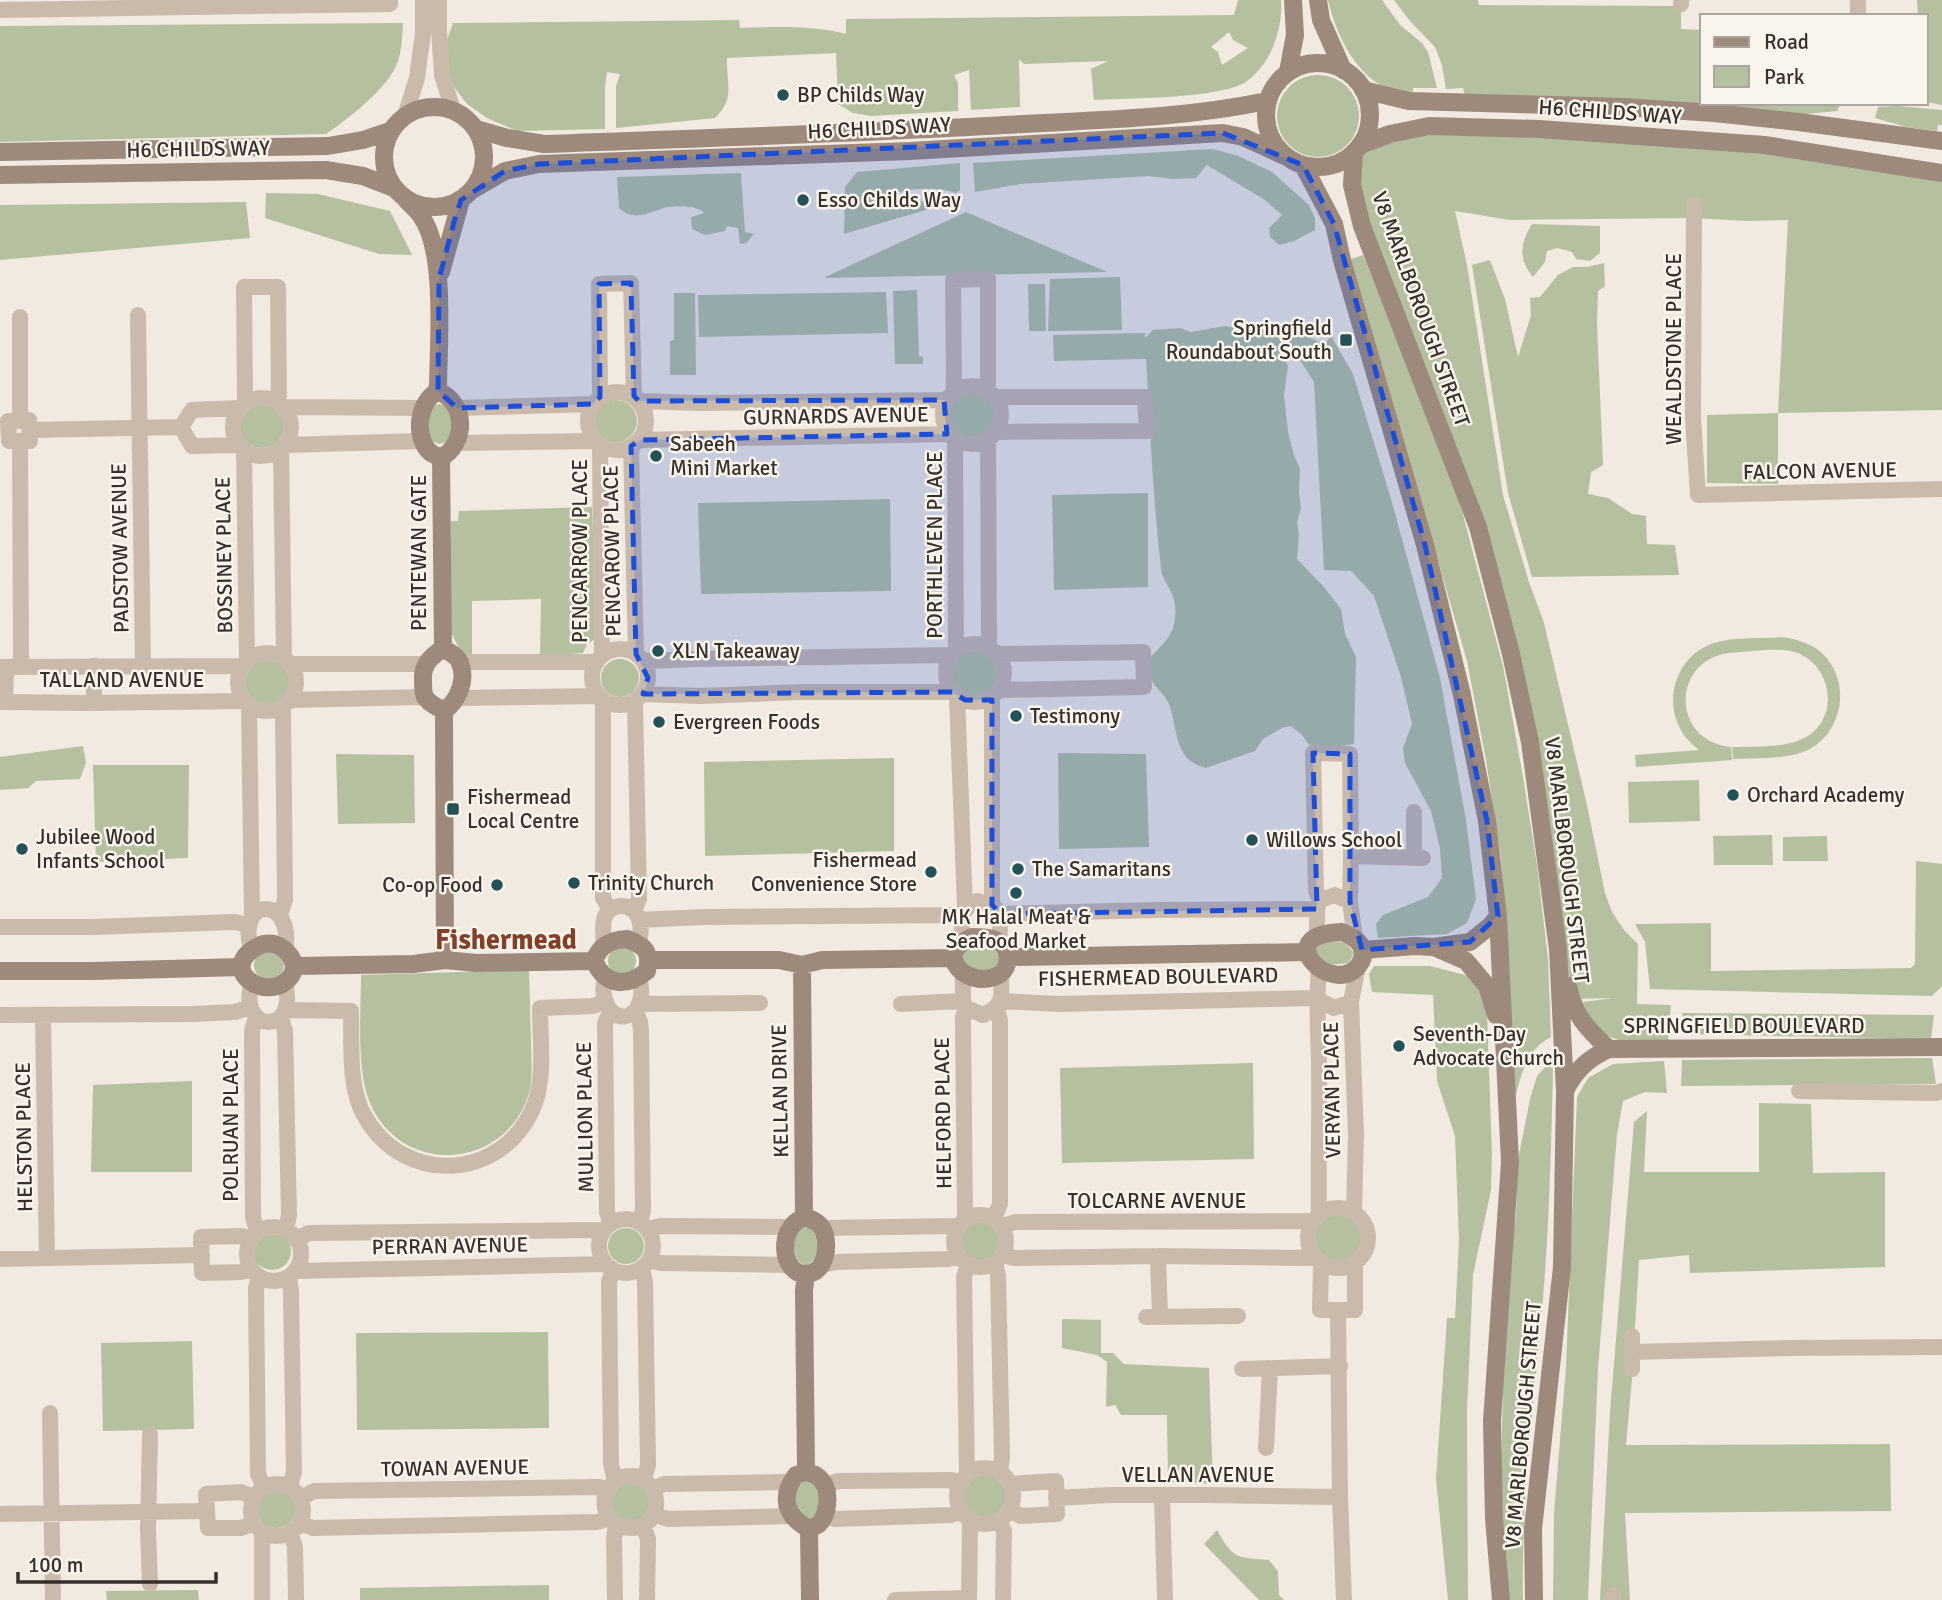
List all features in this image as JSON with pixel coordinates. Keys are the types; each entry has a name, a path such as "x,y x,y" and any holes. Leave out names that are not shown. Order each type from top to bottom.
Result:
{"street":[{"path":"405,116 417,78 423,33 423,0"},
{"path":"439,0 442,75 453,110"},
{"path":"1288,72 1295,35 1293,0"},
{"path":"1318,0 1321,20 1343,70"},
{"path":"0,10 169,4 390,2"},
{"path":"1325,64 1343,70 1363,90 1370,118 1367,132 1357,149 1339,163 1321,167 1303,165 1287,157 1275,146 1268,132 1268,101 1275,85 1288,72 1306,65 1325,64"},
{"name":"H6 CHILDS WAY","path":"1363,90 1409,101 1625,107 1713,113 1940,140"},
{"name":"H6 CHILDS WAY","path":"476,129 507,138 544,144 1103,120 1227,110 1268,101"},
{"path":"438,391 439,279 430,235 421,216 399,193 385,170 384,148 390,131 405,116 419,108 436,106 453,110 467,118 476,129 485,152 482,172 468,194 439,279"},
{"name":"H6 CHILDS WAY","path":"1357,149 1390,134 1429,126 1539,130 1765,145 1937,172"},
{"name":"H6 CHILDS WAY","path":"0,152 328,146 390,131"},
{"name":"H6 CHILDS WAY","path":"468,194 505,171 539,164 910,150 1223,133 1243,137 1287,157"},
{"name":"V8 MARLBOROUGH STREET","path":"1357,149 1352,185 1362,226 1478,527 1511,654 1530,742 1558,949 1565,1091 1562,1267 1533,1529 1534,1600"},
{"name":"V8 MARLBOROUGH STREET","path":"1303,165 1334,224 1342,260 1425,545 1462,695 1487,821 1498,916 1510,1162 1492,1421 1494,1519 1502,1600"},
{"name":"H6 CHILDS WAY","path":"0,175 326,170 363,176 399,193"},
{"path":"399,193 419,205 439,208 455,204 468,194"},
{"name":"WEALDSTONE PLACE","path":"1694,204 1693,417 1698,495"},
{"path":"950,396 971,386 980,387 991,394 1145,397 1147,431 992,436 972,444 952,437 943,418 950,396 953,279 988,279 991,394 1001,415 992,436 993,651 1002,663 1004,672 1003,682 995,694 996,909 1003,957 999,1005 1001,1166 998,1222 1006,1235 1007,1245 999,1259 998,1275 1002,1457 1005,1478 1013,1493 1013,1502 1004,1516 1003,1600"},
{"path":"597,400 599,284 631,283 636,399"},
{"path":"281,405 278,287 244,287 242,405 234,417 233,426 234,436 242,447 262,456 272,454 283,447 423,441"},
{"name":"PADSTOW AVENUE","path":"138,315 143,666"},
{"path":"3,702 9,667 23,430 20,317"},
{"path":"438,391 452,400 457,408 460,430 456,443 449,453 441,458 430,453 423,441 421,430 423,408 431,394 438,391"},
{"path":"456,443 598,442 615,450 636,443 646,425 644,408 636,399 617,391 597,400 589,413 588,423 598,442"},
{"name":"GURNARDS AVENUE","path":"636,399 699,403 950,396"},
{"path":"181,428 192,410 242,405 262,397 271,398 288,414 291,430 283,447 287,661"},
{"path":"457,408 597,400"},
{"path":"281,405 423,408"},
{"path":"23,430 181,428"},
{"path":"181,428 192,446 242,447"},
{"name":"GURNARDS AVENUE","path":"636,443 952,437"},
{"name":"PORTHLEVEN PLACE","path":"952,437 954,653"},
{"name":"PENCARROW PLACE","path":"598,442 600,659"},
{"name":"PENCAROW PLACE","path":"636,443 639,658"},
{"name":"BOSSINEY PLACE","path":"242,447 244,663"},
{"name":"PENTEWAN GATE","path":"441,458 443,648"},
{"name":"FALCON AVENUE","path":"1698,495 1942,489"},
{"path":"639,658 954,653 972,644 993,651 1143,652 1144,687 995,694 974,702 955,694 948,683 947,663 954,653"},
{"path":"444,711 425,697 422,673 430,657 443,648 460,662 461,683 457,698 444,711 445,960"},
{"path":"457,698 601,698 619,705 627,704 639,697 647,686 648,678 639,658 627,650 610,652 600,659 593,670 594,688 601,698 603,898 610,910"},
{"path":"280,915 285,900 287,703 295,691 295,672 287,661 275,653 255,655 244,663 238,674 239,693 247,703 266,711 287,703 425,697"},
{"path":"460,662 600,659"},
{"path":"287,661 426,664"},
{"name":"TALLAND AVENUE","path":"9,667 244,663"},
{"path":"94,666 94,703"},
{"path":"639,697 798,692 955,694"},
{"path":"955,694 963,912 963,941 958,947 958,966"},
{"path":"639,697 639,944"},
{"name":"TALLAND AVENUE","path":"3,702 247,703"},
{"path":"247,703 248,938 251,949"},
{"name":"VERYAN PLACE","path":"1318,905 1313,753 1350,754 1350,902 1359,951 1351,1002 1356,1135 1354,1213 1362,1221 1368,1238 1364,1254 1355,1264 1355,1310 1320,1310 1318,1261 1309,1250 1307,1240 1308,1230 1316,1218 1319,1061 1316,998 1319,969"},
{"path":"1351,856 1419,857 1414,812"},
{"path":"604,945 605,916 616,907 626,906 637,915 704,917 963,912 977,901 996,909 1154,910 1318,905 1335,895 1350,902"},
{"path":"1312,944 1318,905"},
{"path":"0,928 234,922 250,920 261,910 273,910 280,915 286,926 285,950"},
{"name":"FISHERMEAD BOULEVARD","path":"1359,951 1471,942 1498,916"},
{"name":"FISHERMEAD BOULEVARD","path":"1003,957 1312,944 1326,933 1342,932 1359,951"},
{"name":"FISHERMEAD BOULEVARD","path":"963,941 972,937 988,937 1003,957"},
{"path":"626,939 646,950 649,960 647,971 629,982 606,978 594,961 604,945 626,939"},
{"path":"263,944 274,944 285,950 292,957 295,966 292,975 275,988 263,988 252,983 241,967 243,958 251,949 263,944"},
{"name":"FISHERMEAD BOULEVARD","path":"1312,944 1313,965 1326,973 1340,974 1351,971 1359,951"},
{"name":"FISHERMEAD BOULEVARD","path":"1433,947 1466,961 1487,986 1504,1038"},
{"path":"1558,949 1572,1003 1592,1034 1609,1049"},
{"name":"FISHERMEAD BOULEVARD","path":"649,960 779,960 802,965 822,960 958,966 975,978 990,978 1003,957"},
{"path":"295,966 413,964 445,960 476,964 594,961"},
{"name":"KELLAN DRIVE","path":"789,1265 785,1252 786,1239 797,1222 802,965"},
{"name":"HELFORD PLACE","path":"958,966 965,1004 961,1223 953,1242 963,1261 964,1278 965,1478 957,1497 966,1515 969,1599"},
{"path":"0,971 241,967"},
{"path":"0,1514 207,1511 208,1528 258,1527 271,1536 281,1536 295,1528 612,1521 625,1528 636,1528 648,1520 657,1504 649,1484 645,1282 646,1264 653,1249 652,1240 643,1226 641,1031 638,1008 642,986 639,977"},
{"name":"MULLION PLACE","path":"606,978 603,986 608,1006 605,1023 607,1227"},
{"path":"285,982 288,992 283,1014 286,1044 289,1215 292,1235 301,1248 301,1256 292,1274 291,1291 294,1472 296,1492 304,1507 295,1528 296,1600"},
{"name":"POLRUAN PLACE","path":"252,983 249,992 253,1012 253,1235"},
{"name":"FISHERMEAD BOULEVARD","path":"901,1004 965,1004 983,1015 999,1005 1316,998 1334,1008 1351,1002"},
{"path":"0,1015 253,1012 264,1022 274,1022 283,1014 351,1011 356,1095 367,1120 381,1139 410,1159 428,1165 448,1167 471,1163 491,1155 515,1137 526,1122 539,1090 540,1008 608,1006 618,1016 628,1016 638,1008 760,1003"},
{"name":"HELSTON PLACE","path":"43,1016 47,1258"},
{"name":"SPRINGFIELD BOULEVARD","path":"1565,1091 1587,1061 1609,1049 1942,1047"},
{"path":"1799,1091 1942,1091"},
{"path":"1316,1218 1329,1209 1338,1208 1354,1213"},
{"name":"HELFORD PLACE","path":"961,1223 980,1214 998,1222"},
{"name":"TOLCARNE AVENUE","path":"998,1222 1316,1218"},
{"path":"612,1485 610,1282 609,1267 600,1252 599,1244 607,1227 618,1220 631,1220 643,1226 661,1226 797,1222 813,1219 821,1228 826,1253 814,1269 804,1290 798,1477 787,1492 787,1505 791,1516 808,1529"},
{"path":"821,1228 961,1223"},
{"path":"256,1272 202,1273 201,1237 253,1235 276,1227 292,1235"},
{"name":"PERRAN AVENUE","path":"292,1235 607,1227"},
{"path":"253,1235 247,1249 248,1260 256,1272 270,1280 280,1280 292,1274"},
{"path":"0,1259 202,1255"},
{"path":"609,1267 621,1273 632,1272 646,1264 789,1265 798,1272 837,1262 948,1259 963,1261 977,1268 986,1267 999,1259 1014,1258 1158,1256 1318,1261 1329,1268 1338,1269 1355,1264"},
{"path":"1158,1256 1153,1317 1238,1316"},
{"name":"PERRAN AVENUE","path":"292,1274 609,1267"},
{"path":"256,1272 259,1492 251,1506 251,1514 258,1527 262,1600"},
{"path":"1338,1311 1344,1600"},
{"path":"1632,1369 1632,1344 1790,1348 1942,1347"},
{"path":"1242,1368 1266,1363 1340,1366"},
{"path":"1266,1363 1266,1448"},
{"path":"50,1413 53,1600"},
{"path":"149,1584 150,1434"},
{"path":"825,1486 838,1481 950,1480 965,1478 983,1469 1005,1478 1056,1481 1057,1514 1004,1516 989,1524 979,1524 966,1515 835,1519 825,1515"},
{"path":"615,1600 614,1538 612,1521 604,1508 604,1500 606,1491 623,1477 635,1476 649,1484 818,1476 828,1495 825,1515 818,1525 808,1529"},
{"name":"TOWAN AVENUE","path":"207,1511 206,1494 259,1492 272,1484 296,1492 612,1485"},
{"name":"VELLAN AVENUE","path":"1056,1498 1111,1495 1340,1497"},
{"path":"1162,1495 1165,1600"},
{"path":"648,1520 791,1516"},
{"path":"647,1600 648,1520"},
{"path":"808,1529 810,1600"},
{"path":"895,1600 969,1599"}],"highlighted area":[{"path":"1223,133 1303,165 1334,224 1425,545 1487,821 1498,916 1470,942 1362,950 1350,902 1350,754 1313,753 1317,909 1001,914 992,905 992,700 965,700 953,692 643,694 648,678 636,654 631,446 640,440 947,434 944,400 639,401 634,396 631,283 599,284 600,397 593,404 457,408 438,391 439,279 454,222 461,200 505,171 539,164"}],"green space":[{"path":"1238,0 1281,0 1280,22 1274,45 1263,65 1247,81 1217,91 1094,100 1091,69 1108,61 1024,64 1019,59 1020,107 971,110 969,70 954,75 958,83 958,111 871,116 853,113 838,104 836,53 727,58 728,97 715,118 616,128 616,86 620,74 607,72 605,129 517,131 487,118 467,104 454,87 446,65 444,49 453,23 739,20 740,28 806,28 846,34 846,19 1234,15","holes":["1229,32 1233,40 1248,48 1222,65 1218,52 1211,47"]},
{"path":"1328,0 1382,0 1400,25 1422,43 1428,52 1437,88 1413,88 1413,95 1386,88 1372,79 1347,49 1335,24"},
{"path":"1394,0 1478,0 1479,5 1681,6 1681,29 1700,30 1700,105 1465,96 1463,88 1446,89 1442,65 1435,47"},
{"path":"1917,0 1942,0 1942,105 1928,102 1928,14 1918,14"},
{"path":"403,23 399,57 386,82 356,111 326,134 0,142 0,26"},
{"path":"1318,75 1334,78 1347,87 1356,100 1359,116 1356,132 1347,145 1334,154 1318,157 1302,154 1289,145 1280,132 1277,116 1280,100 1289,87 1302,78"},
{"path":"1711,105 1840,105 1837,111 1806,114"},
{"path":"1878,107 1942,110 1942,125 1938,125 1937,131 1906,127 1875,118"},
{"path":"1415,128 1765,145 1942,173 1942,410 1778,413 1788,220 1510,220 1455,211 1467,265 1503,495 1544,623 1605,893 1612,912 1638,944 1637,1004 1671,1005 1668,1042 1616,1039 1598,1028 1583,1002 1613,998 1571,999 1530,742 1478,527 1362,226 1354,152"},
{"path":"1212,149 1236,155 1272,172 1309,205 1315,218 1315,230 1279,245 1270,237 1269,228 1282,215 1265,200 1207,165 1196,178 1148,176 1021,184 975,192 973,163"},
{"path":"960,163 960,190 956,193 938,189 906,190 879,201 883,206 893,206 942,198 960,200 844,234 845,187 857,172"},
{"path":"741,173 745,232 754,234 746,243 740,244 738,228 727,226 725,231 705,235 692,229 691,217 704,213 696,208 671,207 634,215 619,208 617,177"},
{"path":"266,193 318,194 390,211 412,255 379,254 265,218"},
{"path":"246,202 250,238 0,260 0,205"},
{"path":"966,212 1107,272 823,278"},
{"path":"1532,224 1600,226 1600,253 1590,261 1576,259 1572,252 1557,248 1547,251 1545,262 1533,277 1525,264 1522,251"},
{"path":"1363,255 1433,427 1462,511 1503,666 1522,771 1548,959 1551,1037 1530,1055 1515,1098 1501,858 1486,760 1467,661 1351,259"},
{"path":"1490,260 1505,299 1518,357 1531,315 1530,298 1540,297 1558,275 1573,267 1604,263 1605,286 1598,291 1597,323 1603,465 1591,472 1588,494 1608,498 1632,514 1646,516 1647,544 1675,545 1679,575 1532,577 1508,493 1472,265"},
{"path":"1120,277 1122,330 1048,331 1050,279"},
{"path":"1028,284 1045,284 1046,331 1029,331"},
{"path":"917,290 919,356 923,357 923,364 895,364 893,291"},
{"path":"886,292 888,333 699,337 698,295"},
{"path":"674,293 695,293 696,375 670,375 670,341 674,340"},
{"path":"1268,323 1284,346 1283,356 1288,366 1284,395 1288,432 1300,469 1301,508 1297,522 1297,559 1341,609 1345,634 1356,657 1354,744 1313,750 1291,726 1263,739 1255,751 1206,768 1187,758 1182,750 1168,702 1152,681 1150,672 1150,658 1170,635 1175,612 1173,598 1161,568 1146,359 1054,361 1053,335 1145,333 1145,338 1153,330 1180,328 1191,332"},
{"path":"1298,331 1324,345 1331,336 1353,374 1391,499 1440,678 1466,820 1476,899 1467,923 1447,934 1378,938 1376,924 1383,915 1428,897 1442,878 1440,848 1431,811 1405,763 1403,748 1412,724 1401,677 1374,596 1351,571 1324,570 1314,382 1286,338"},
{"path":"971,391 988,398 995,415 988,432 971,439 954,432 947,415 954,398"},
{"path":"616,400 631,406 637,421 631,436 616,442 601,436 595,421 601,406"},
{"path":"262,404 277,411 284,426 277,441 262,448 247,441 240,426 247,411"},
{"path":"432,406 447,406 454,425 446,442 439,444 430,440 426,423"},
{"path":"1778,413 1778,484 1707,483 1707,415"},
{"path":"1148,493 1148,587 1054,590 1052,495"},
{"path":"890,499 891,591 701,594 698,503"},
{"path":"592,507 597,638 587,644 583,653 540,656 541,599 472,601 472,656 461,652 451,632 451,521 458,521 459,511"},
{"path":"1782,637 1809,644 1817,649 1836,673 1840,687 1837,717 1821,741 1808,750 1790,755 1733,759 1732,747 1786,744 1802,739 1814,731 1827,708 1828,695 1819,670 1810,660 1798,653 1773,650 1728,653 1709,659 1696,671 1688,685 1686,702 1689,717 1697,731 1712,742 1731,747 1732,760 1636,767 1635,755 1699,750 1683,733 1673,705 1676,680 1689,659 1699,650 1719,641"},
{"path":"975,648 992,655 999,672 992,689 975,696 958,689 951,672 958,655"},
{"path":"268,658 285,665 292,682 285,699 268,706 251,699 244,682 251,665"},
{"path":"620,659 633,665 639,678 633,691 620,697 607,691 601,678 607,665"},
{"path":"83,746 86,763 80,779 36,781 28,788 0,790 0,757"},
{"path":"1058,753 1146,754 1149,847 1059,849"},
{"path":"336,754 414,755 415,823 338,824"},
{"path":"894,758 894,851 705,856 704,762"},
{"path":"93,765 189,765 188,858 96,862"},
{"path":"1699,780 1700,821 1629,823 1628,782"},
{"path":"1772,835 1773,865 1714,865 1713,836"},
{"path":"1827,836 1828,861 1783,861 1783,837"},
{"path":"1916,861 1942,864 1942,986 1932,996 1650,989 1645,942 1635,924 1711,923 1711,971 1911,968 1915,964"},
{"path":"1326,941 1348,946 1354,954 1348,963 1329,965 1315,954 1318,946"},
{"path":"974,944 987,945 996,951 1000,959 993,968 975,972 961,959 964,950"},
{"path":"622,947 632,951 636,961 632,971 622,975 612,971 608,961 612,951"},
{"path":"269,950 275,951 283,959 283,971 275,979 269,980 263,979 255,971 254,965 255,959 263,951"},
{"path":"1374,966 1430,966 1469,976 1478,987 1487,1013 1491,1190 1473,1275 1467,1411 1468,1600 1448,1600 1436,1479 1447,1318 1455,1318 1459,1241 1455,1136 1437,1081 1433,995 1372,992 1369,974"},
{"path":"529,970 531,1077 527,1099 514,1123 495,1140 474,1151 450,1155 426,1152 404,1143 385,1126 370,1103 366,1090 360,1040 361,975"},
{"path":"1682,1013 1934,1015 1931,1039 1685,1034"},
{"path":"1932,1058 1936,1084 1681,1086 1682,1060"},
{"path":"1664,1061 1667,1093 1645,1092 1623,1101 1617,1134 1598,1369 1588,1600 1553,1600 1554,1513 1566,1367 1577,1097 1588,1078 1613,1064"},
{"path":"1253,1063 1254,1159 1062,1163 1060,1068"},
{"path":"1548,1064 1553,1069 1549,1200 1525,1498 1523,1600 1508,1600 1503,1548 1501,1469 1506,1278 1516,1216 1518,1160 1537,1076"},
{"path":"192,1081 192,1172 91,1172 93,1085"},
{"path":"1759,1103 1811,1104 1813,1173 1885,1172 1885,1267 1690,1273 1689,1255 1639,1260 1626,1445 1890,1444 1891,1511 1625,1513 1630,1600 1600,1600 1610,1412 1634,1122 1647,1111 1644,1172 1759,1172"},
{"path":"1339,1214 1356,1221 1363,1238 1356,1255 1339,1262 1322,1255 1315,1238 1322,1221"},
{"path":"981,1221 995,1227 1001,1241 995,1255 981,1261 967,1255 961,1241 967,1227"},
{"path":"803,1225 813,1230 817,1245 814,1259 806,1266 797,1258 794,1247 796,1235"},
{"path":"626,1228 639,1233 644,1246 639,1259 626,1264 613,1259 608,1246 613,1233"},
{"path":"272,1232 285,1238 291,1251 285,1264 272,1270 259,1264 253,1251 259,1238"},
{"path":"1062,1319 1101,1320 1101,1353 1113,1353 1124,1364 1209,1368 1213,1484 1168,1482 1167,1415 1121,1415 1115,1405 1106,1407 1107,1362 1097,1355 1062,1348"},
{"path":"548,1332 549,1428 357,1430 356,1333"},
{"path":"192,1341 194,1429 103,1431 101,1343"},
{"path":"985,1475 1000,1481 1006,1496 1000,1511 985,1517 970,1511 964,1496 970,1481"},
{"path":"806,1479 815,1484 819,1499 818,1509 809,1520 799,1512 796,1504 798,1490"},
{"path":"630,1483 643,1489 649,1502 643,1515 630,1521 617,1515 611,1502 617,1489"},
{"path":"276,1488 290,1494 296,1508 290,1522 276,1528 262,1522 256,1508 262,1494"},
{"path":"1217,1530 1237,1555 1269,1560 1278,1571 1279,1595 1284,1600 1259,1600 1204,1544"},
{"path":"549,1585 549,1600 360,1600 360,1588"},
{"path":"198,1590 199,1600 107,1600 106,1591"}],"place":[{"name":"BP Childs Way","path":"783,95"},
{"name":"Esso Childs Way","path":"803,200"},
{"name":"Springfield Roundabout South","path":"1346,340"},
{"name":"Sabeeh Mini Market","path":"656,456"},
{"name":"XLN Takeaway","path":"658,651"},
{"name":"Testimony","path":"1016,716"},
{"name":"Evergreen Foods","path":"659,722"},
{"name":"Orchard Academy","path":"1733,795"},
{"name":"Fishermead Local Centre","path":"453,809"},
{"name":"Willows School","path":"1252,840"},
{"name":"Jubilee Wood Infants School","path":"22,849"},
{"name":"The Samaritans","path":"1018,869"},
{"name":"Fishermead Convenience Store","path":"931,872"},
{"name":"Trinity Church","path":"574,883"},
{"name":"Co-op Food","path":"497,885"},
{"name":"MK Halal Meat & Seafood Market","path":"1016,893"},
{"name":"Seventh-Day Advocate Church","path":"1399,1046"}],"district":[{"name":"Fishermead","path":"506,939"}]}
